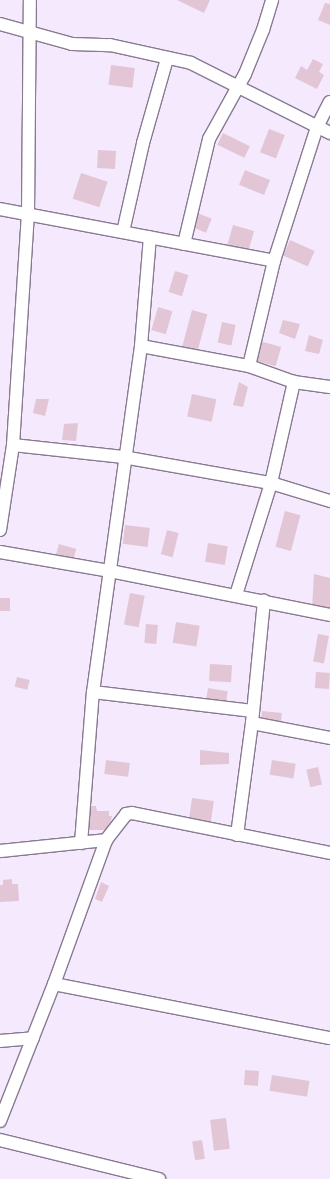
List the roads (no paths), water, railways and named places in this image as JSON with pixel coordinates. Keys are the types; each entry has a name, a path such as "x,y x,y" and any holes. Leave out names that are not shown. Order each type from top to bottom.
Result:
{"street":[{"path":"0,530 2,504 13,445 28,214 30,0"},
{"path":"184,244 209,139 236,86 245,74 263,30 272,0"},
{"path":"0,24 30,34 72,44 110,45 190,63 330,133"},
{"path":"123,232 143,143 168,59"},
{"path":"248,366 274,261 317,127 330,102"},
{"path":"0,209 274,261"},
{"path":"82,843 93,692 124,457 141,346 150,237"},
{"path":"141,346 248,366 294,382 330,387"},
{"path":"236,595 272,483 294,382"},
{"path":"13,445 124,457 272,483 330,501"},
{"path":"0,552 236,595 330,615"},
{"path":"237,835 252,723 264,601"},
{"path":"93,692 253,711"},
{"path":"252,723 330,738"},
{"path":"0,1121 54,984 106,840 126,814 132,813 330,853"},
{"path":"0,851 106,840"},
{"path":"54,984 330,1038"},
{"path":"0,1041 33,1038"},
{"path":"0,1140 159,1179"}]}
